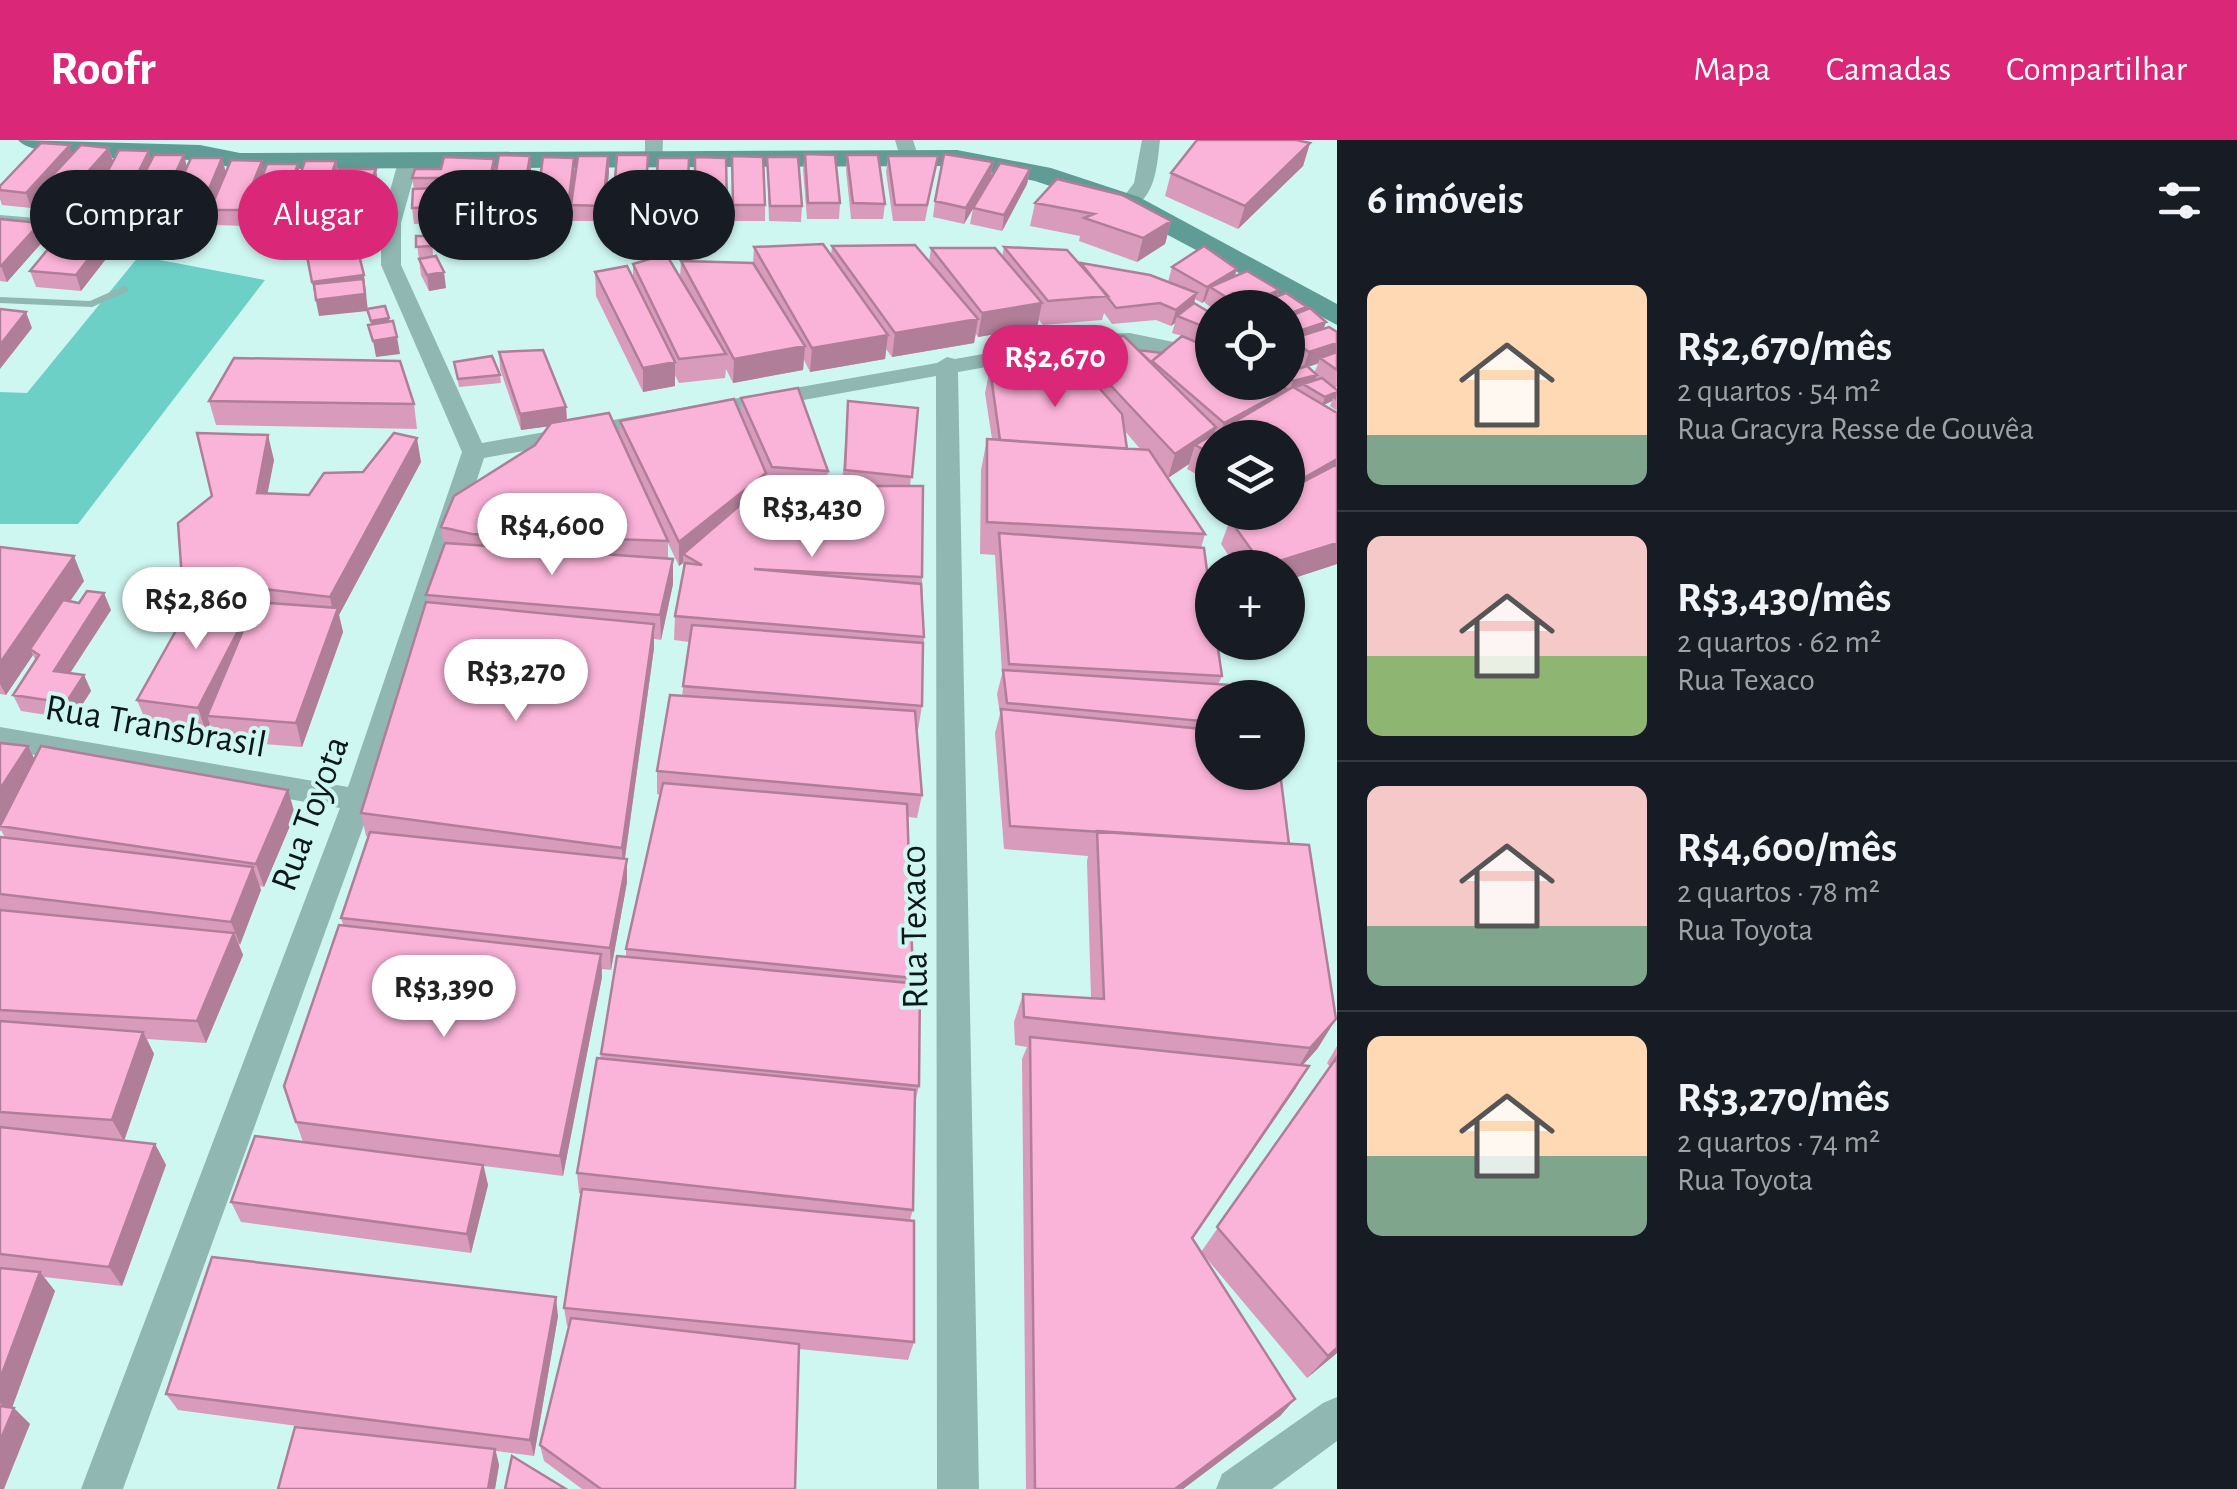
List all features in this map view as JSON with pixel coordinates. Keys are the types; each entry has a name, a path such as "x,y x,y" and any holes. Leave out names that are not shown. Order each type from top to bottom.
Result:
{"street":[{"path":"32,140 102,150 200,153 244,148 654,150 843,161 906,148 1002,165 1130,202 1337,316"},
{"path":"1130,202 1144,183 1151,140"},
{"path":"200,153 230,159 410,150"},
{"path":"410,150 391,224 391,265 474,452 1096,340 1130,340 1195,353"},
{"name":"Rua Texaco","path":"947,364 958,1489"},
{"name":"Rua Toyota","path":"102,1489 358,800 474,452"},
{"name":"Rua Transbrasil","path":"0,738 358,800"},
{"path":"1238,1489 1337,1417"}],"lane":[{"path":"0,218 30,220"},
{"path":"0,300 92,304 124,289"}],"shaded area":[{"path":"136,260 160,260 265,280 78,524 0,524 0,392 27,393"}],"building":[{"path":"1197,140 1310,143 1245,206 1171,173"},
{"path":"41,143 70,145 47,170 30,170 30,189 26,193 0,190"},
{"path":"81,145 109,148 89,170 58,170"},
{"path":"119,150 149,151 140,170 108,170"},
{"path":"805,154 835,155 840,203 808,203"},
{"path":"944,154 993,162 966,208 935,201"},
{"path":"154,155 184,155 177,170 146,170"},
{"path":"499,155 530,156 528,170 496,170"},
{"path":"617,155 648,155 647,170 616,170"},
{"path":"847,155 878,155 885,204 853,203"},
{"path":"578,156 608,156 607,170 593,170 593,206 573,205"},
{"path":"732,156 763,157 765,205 735,205"},
{"path":"888,156 938,156 927,205 895,205"},
{"path":"444,157 494,159 492,170 418,170 418,178 412,178 415,169 441,169"},
{"path":"543,157 574,158 573,170 541,170"},
{"path":"695,157 726,158 726,170 695,170"},
{"path":"767,157 798,157 802,206 770,206"},
{"path":"191,158 222,158 217,170 186,170"},
{"path":"658,158 689,158 689,170 657,170"},
{"path":"231,160 262,161 258,170 238,170 238,210 218,210 218,191"},
{"path":"305,161 336,161 333,170 302,170"},
{"path":"1000,163 1030,169 1004,215 973,208"},
{"path":"267,164 298,164 296,170 265,170"},
{"path":"1057,179 1122,195 1171,221 1143,238 1084,218 1094,214 1035,203"},
{"path":"413,189 418,189 418,208 412,208"},
{"path":"0,219 30,222 30,234 0,266"},
{"path":"823,244 888,335 812,348 754,247"},
{"path":"915,245 978,319 895,333 832,246"},
{"path":"1204,246 1237,269 1207,287 1172,267"},
{"path":"1004,247 1067,250 1108,296 1048,301"},
{"path":"931,248 995,248 1042,303 982,313"},
{"path":"39,260 88,260 76,275 30,271"},
{"path":"308,260 360,260 364,275 312,282"},
{"path":"420,260 438,260 444,272 427,275"},
{"path":"670,260 726,354 679,359 633,264"},
{"path":"681,261 753,263 805,346 734,359"},
{"path":"1081,263 1150,275 1195,292 1176,310 1160,303 1116,308"},
{"path":"627,266 675,362 643,368 595,272"},
{"path":"1247,271 1279,290 1215,290 1210,287"},
{"path":"363,279 365,294 316,300 314,284"},
{"path":"1194,303 1195,304 1195,323 1177,316"},
{"path":"385,306 389,318 371,321 367,309"},
{"path":"1310,308 1326,322 1305,329 1305,310"},
{"path":"0,309 26,312 0,345"},
{"path":"393,321 397,337 373,341 368,325"},
{"path":"1329,327 1337,332 1337,343 1309,352 1305,349 1305,335"},
{"path":"1124,336 1209,420 1195,420 1195,441 1175,454 1070,342"},
{"path":"1182,336 1195,342 1195,398 1152,361"},
{"path":"543,350 566,407 520,414 499,352"},
{"path":"1138,350 1162,353 1152,363"},
{"path":"1337,352 1337,370 1320,358"},
{"path":"492,356 500,375 458,379 454,362"},
{"path":"234,358 400,361 414,404 209,401"},
{"path":"1307,366 1317,375 1305,378"},
{"path":"990,369 1086,373 1122,414 1127,449 1000,440"},
{"path":"1322,378 1337,392 1325,397 1305,383"},
{"path":"798,388 828,471 772,467 741,398"},
{"path":"1305,394 1337,413 1337,459 1305,477 1305,420 1237,420 1271,400 1305,400"},
{"path":"734,399 766,473 679,542 620,421"},
{"path":"1197,400 1267,400 1230,420 1221,420"},
{"path":"848,401 918,408 912,477 845,470"},
{"path":"609,413 668,541 472,534 441,527 454,496 535,445 551,423"},
{"path":"197,433 268,435 257,493 309,495 324,473 363,472 394,433 417,438 330,597 182,579 178,523 212,496"},
{"path":"987,439 1149,450 1195,519 1195,530 1205,534 987,522"},
{"path":"1337,464 1337,543 1305,553 1252,550 1237,530 1305,530 1305,481"},
{"path":"773,477 848,486 923,486 922,577 754,569 921,584 924,637 675,616 685,563 702,565 683,554"},
{"path":"999,533 1204,548 1195,550 1195,660 1220,660 1222,676 1009,664"},
{"path":"445,543 673,559 660,615 426,595"},
{"path":"0,547 74,556 0,663"},
{"path":"87,591 104,593 54,671 84,675 66,703 13,695 39,655 30,649 63,600 79,603"},
{"path":"196,595 253,602 198,708 137,700"},
{"path":"255,602 338,608 296,723 207,716"},
{"path":"426,602 654,624 622,848 361,813"},
{"path":"692,625 923,643 922,706 683,686"},
{"path":"1003,670 1195,683 1195,720 1007,703"},
{"path":"670,695 915,711 922,795 657,771"},
{"path":"1001,709 1195,728 1195,790 1282,790 1289,844 1010,826"},
{"path":"0,743 28,746 0,789"},
{"path":"41,746 288,790 256,864 0,826"},
{"path":"663,783 907,804 913,978 626,949"},
{"path":"1097,831 1309,845 1336,1019 1310,1048 1024,1017 1023,994 1104,999"},
{"path":"370,832 627,859 610,948 341,918"},
{"path":"0,837 253,867 231,922 0,894"},
{"path":"0,910 234,933 197,1021 0,1010"},
{"path":"339,925 601,954 560,1156 296,1122 284,1086"},
{"path":"617,956 920,984 919,1086 601,1054"},
{"path":"0,1021 143,1032 112,1120 0,1112"},
{"path":"1030,1037 1309,1066 1192,1238 1295,1399 1175,1489 1035,1489"},
{"path":"1337,1057 1337,1348 1328,1356 1217,1227"},
{"path":"597,1058 915,1090 913,1210 577,1173"},
{"path":"0,1127 155,1144 109,1267 0,1254"},
{"path":"255,1136 483,1165 467,1234 231,1202"},
{"path":"582,1189 914,1221 914,1342 564,1308"},
{"path":"212,1257 556,1297 530,1440 166,1394"},
{"path":"0,1268 40,1272 0,1379"},
{"path":"571,1318 799,1344 795,1489 601,1489 540,1445"},
{"path":"0,1406 14,1408 0,1441"},
{"path":"295,1427 495,1449 488,1489 278,1489"},
{"path":"512,1456 566,1489 505,1489"}]}
